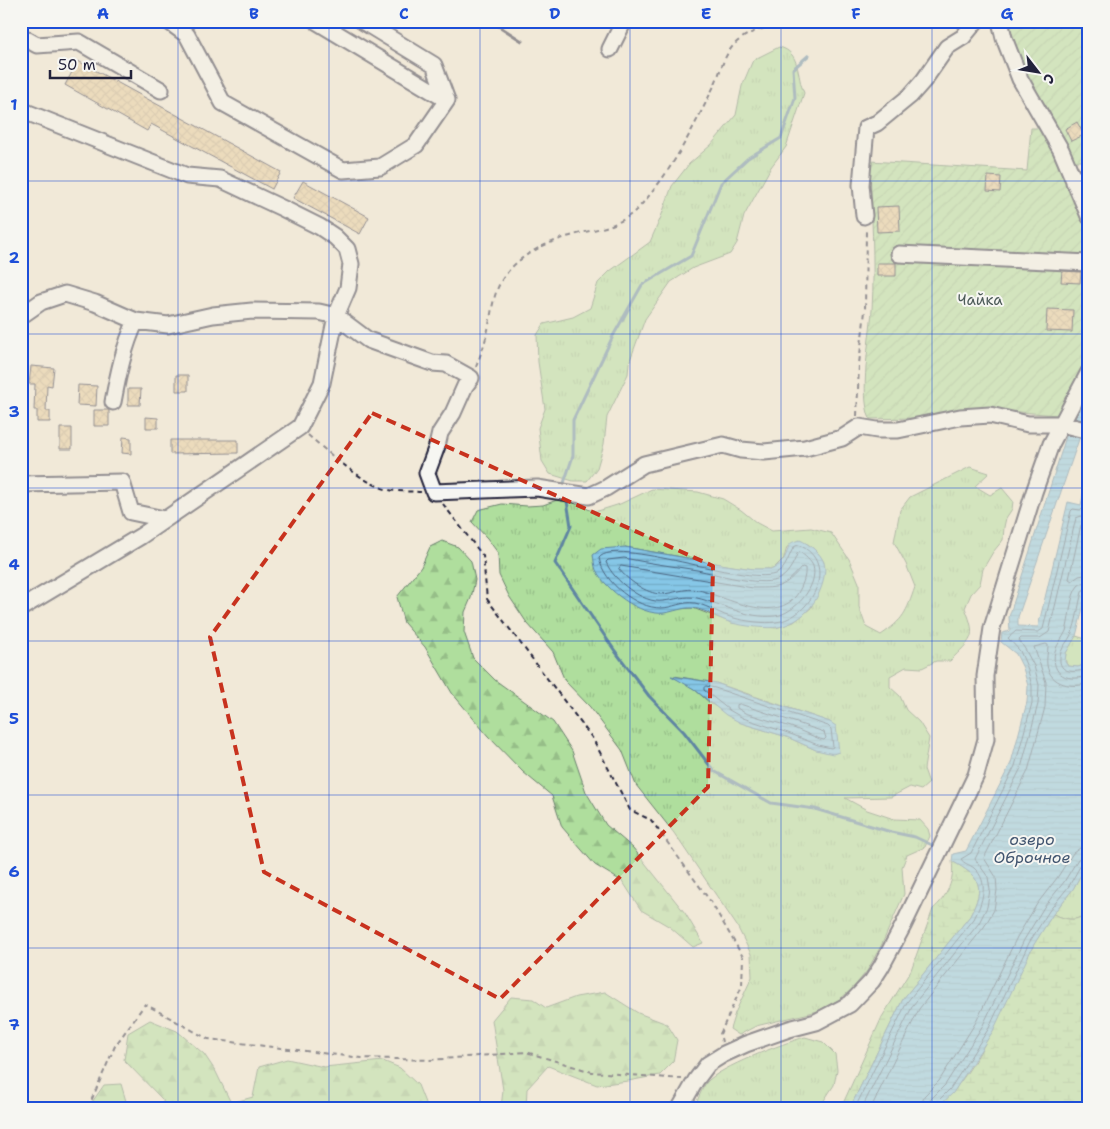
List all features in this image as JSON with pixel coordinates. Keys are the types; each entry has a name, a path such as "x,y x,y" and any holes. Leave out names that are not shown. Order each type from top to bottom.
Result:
{"street":[{"path":"168,21 187,35 223,103 343,170 380,167 416,145 447,100"},
{"path":"316,21 447,100"},
{"path":"362,21 434,65 447,100"},
{"path":"610,49 624,21"},
{"path":"864,216 861,185 866,128 877,123 910,96 924,80 947,47 963,37 976,21"},
{"path":"1000,21 1004,38 1020,80 1061,150 1089,216"},
{"path":"21,36 37,45 79,42 162,90"},
{"path":"21,110 187,176 220,179 298,216 335,237 347,249 351,264 348,288 336,316 322,383 300,427 141,536 21,608"},
{"path":"1074,182 1089,175"},
{"path":"899,254 1089,263"},
{"path":"21,316 41,302 65,294 95,303 136,321 168,325 213,315 252,311 319,312 336,316 374,342 432,363 446,364 471,378 440,433 426,473 434,492 537,488 589,496 606,488 644,464 723,445 741,450 764,452 805,448 842,438 859,426 877,430 898,430 960,418 990,415 1028,424 1061,424 1089,431"},
{"path":"112,402 136,321"},
{"path":"680,1108 696,1080 708,1064 724,1054 789,1029 816,1022 850,1004 872,981 894,942 976,775 986,739 985,676 992,628 1034,492 1052,444 1089,372"},
{"path":"21,484 122,482 131,512 164,519"}],"path":[{"path":"471,378 487,334 492,304 497,291 505,275 519,260 533,251 566,237 623,221 640,206 662,179 715,85 727,53 740,39 753,32 783,24 807,21"},
{"path":"859,426 857,416 865,293 866,229 864,216"},
{"path":"300,427 337,460 367,480 389,490 434,492 483,556 487,598 593,739 630,810 651,820 711,902 743,957 742,986 720,1034 724,1054"},
{"path":"88,1108 115,1046 145,1004 208,1039 362,1058 430,1060 526,1052 592,1072 696,1080"}],"highlighted area":[{"path":"372,413 713,566 708,787 500,999 264,872 210,637"}],"green space":[{"path":"1006,21 1089,21 1089,161 1075,161 1046,106 1025,77"},
{"path":"779,47 791,54 794,59 804,93 786,147 771,167 744,216 737,243 730,254 693,268 671,282 645,319 629,363 628,374 607,417 604,444 597,468 587,481 573,481 550,474 542,461 538,428 545,409 538,362 537,335 544,324 573,317 590,308 598,283 610,271 650,242 672,186 689,164 711,145 736,115 742,86 753,60"},
{"name":"Чайка","path":"1031,128 1041,128 1085,222 1088,236 1084,264 1089,285 1089,350 1085,366 1057,415 958,409 912,418 870,419 865,396 865,381 873,292 870,161 1027,171"},
{"path":"970,467 989,473 975,486 990,495 1002,488 1013,501 1012,509 1006,518 1003,540 983,569 980,584 971,594 965,608 972,633 967,643 950,661 936,661 922,668 906,667 890,676 890,687 900,696 906,710 919,722 929,738 924,769 929,783 921,790 910,787 891,797 845,798 867,810 894,819 920,820 928,829 930,836 925,847 907,855 902,867 904,894 882,944 867,971 852,989 840,999 818,1011 756,1026 739,1035 730,1029 735,1013 752,977 751,954 737,926 674,833 636,785 622,750 590,707 565,681 553,652 527,623 509,596 499,575 498,553 472,522 478,510 502,504 527,506 543,505 557,500 575,501 588,509 598,511 620,504 652,489 698,492 723,499 757,523 772,531 811,528 831,533 849,559 859,583 859,607 866,627 881,635 903,615 915,587 906,564 894,542 900,510 910,497","holes":["808,544 824,562 811,608 794,622 776,628 732,623 693,608 677,609 662,613 648,611 625,547 732,566 773,569 784,558 787,547","674,676 716,683 830,722 816,750 787,737 741,723"]},
{"path":"442,541 458,547 471,561 475,580 471,598 465,612 464,632 473,658 495,680 553,722 572,751 586,792 606,825 633,848 685,913 703,943 693,947 670,927 641,910 623,882 595,865 562,827 552,796 523,772 488,736 452,693 425,647 404,623 397,597 421,567 430,547"},
{"path":"1076,636 1089,640 1089,663 1078,667 1068,666 1065,658"},
{"path":"1089,860 1089,911 1076,919 1063,918 1053,914 1073,889"},
{"path":"952,861 969,872 978,883 978,897 975,905 970,916 903,999 850,1108 841,1108 882,1017 911,970 933,909 949,888 953,868"},
{"path":"1089,911 1089,1108 937,1108 968,1072 980,1052 1033,946 1053,914 1063,918 1076,919"},
{"path":"605,992 638,1013 667,1024 677,1040 673,1062 660,1075 597,1085 548,1066 527,1089 526,1108 501,1108 503,1090 492,1020 511,997 533,999 546,1008 576,997"},
{"path":"150,1020 177,1031 204,1054 216,1072 231,1103 253,1097 259,1067 287,1059 324,1067 383,1061 400,1068 418,1085 427,1108 164,1108 163,1100 124,1060 128,1033"},
{"path":"805,1037 823,1042 835,1054 837,1070 834,1085 819,1108 694,1108 704,1086 713,1077 752,1056"},
{"path":"121,1084 128,1108 88,1108 104,1085"}],"water":[{"name":"озеро Оброчное","path":"1089,388 1089,410 1018,617 1018,626 1038,627 1068,502 1081,505 1089,466 1089,584 1076,636 1066,653 1065,662 1068,666 1078,667 1089,663 1089,860 1073,889 1053,914 1033,946 993,1031 953,1093 937,1108 850,1108 903,999 970,916 978,897 978,883 969,872 952,861 953,854 966,851 1011,763 1027,702 1028,686 1023,668 1016,654 1001,642 1002,633 1010,631 1009,617 1077,402"},
{"path":"800,540 814,549 822,559 825,568 823,582 817,598 801,617 786,625 774,628 732,623 693,608 655,613 635,606 607,586 596,570 593,555 601,549 625,547 732,566 773,569 784,559 790,544"},
{"path":"671,676 716,683 830,722 836,726 839,752 833,754 816,750 787,737 741,723 726,715 694,689"}],"building":[{"path":"78,61 281,172 272,189 151,124 147,131 65,85"},
{"path":"1077,122 1084,135 1071,141 1065,129"},
{"path":"988,176 1001,177 1000,192 987,191"},
{"path":"303,181 369,217 360,234 293,198"},
{"path":"899,206 900,231 877,232 876,207"},
{"path":"877,263 896,263 896,276 877,276"},
{"path":"1062,271 1081,272 1080,283 1061,282"},
{"path":"1047,309 1073,310 1072,332 1046,331"},
{"path":"31,366 54,368 52,386 47,385 46,411 50,411 50,422 37,422 37,410 34,410 35,384 29,384"},
{"path":"176,375 188,375 188,391 176,391"},
{"path":"78,385 97,386 96,406 77,405"},
{"path":"128,389 141,389 140,405 128,405"},
{"path":"94,410 109,410 109,426 94,426"},
{"path":"146,417 158,418 158,428 146,428"},
{"path":"60,428 72,428 72,449 60,449"},
{"path":"123,437 131,438 131,454 122,453"},
{"path":"170,440 238,440 238,453 170,454"}],"waterway":[{"path":"564,483 573,456 573,420 613,336 642,285 691,256 721,183 748,158 781,138 795,98 793,69 809,55"},
{"path":"567,501 571,526 555,563 615,651 649,696 684,732 714,771 771,803 815,809 891,832 915,837 932,845"}],"railway":[{"path":"491,21 522,41"}]}
